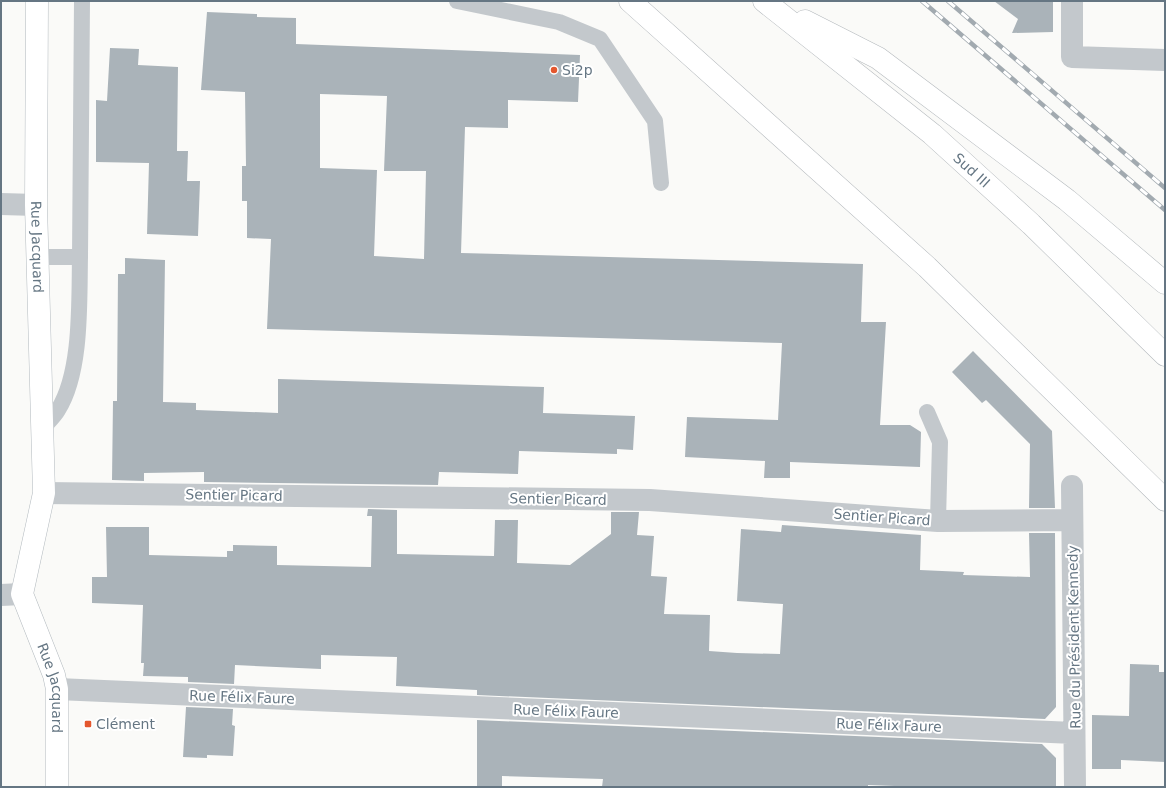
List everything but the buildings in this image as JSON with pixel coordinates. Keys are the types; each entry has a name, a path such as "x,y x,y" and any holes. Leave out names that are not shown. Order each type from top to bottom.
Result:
{"main road":[{"name":"Rue Jacquard","path":"37,1 36,204 44,492 22,594 54,675 57,689 57,787"},
{"path":"764,1 878,58 1067,200 1165,283"},
{"name":"Sud III","path":"764,1 932,134 1031,224 1165,355"},
{"path":"632,2 927,267 1165,500"}],"street":[{"path":"1072,1 1072,57 1165,60"},
{"path":"1,204 36,204"},
{"name":"Rue du Président Kennedy","path":"1072,486 1075,787"},
{"name":"Sentier Picard","path":"44,492 650,500 938,521 1072,520"},
{"path":"1,594 22,594"},
{"name":"Rue Félix Faure","path":"57,689 1074,733"}],"lane":[{"path":"42,429 58,410 71,378 78,326 82,1"},
{"path":"457,1 559,22 600,39 655,121 661,183"},
{"path":"37,257 80,258"},
{"path":"927,412 940,442 938,521"}],"railway":[{"path":"922,1 1165,210"},
{"path":"948,1 1165,188"}],"place":[{"name":"Si2p","path":"554,70"},
{"name":"Clément","path":"88,724"}]}
